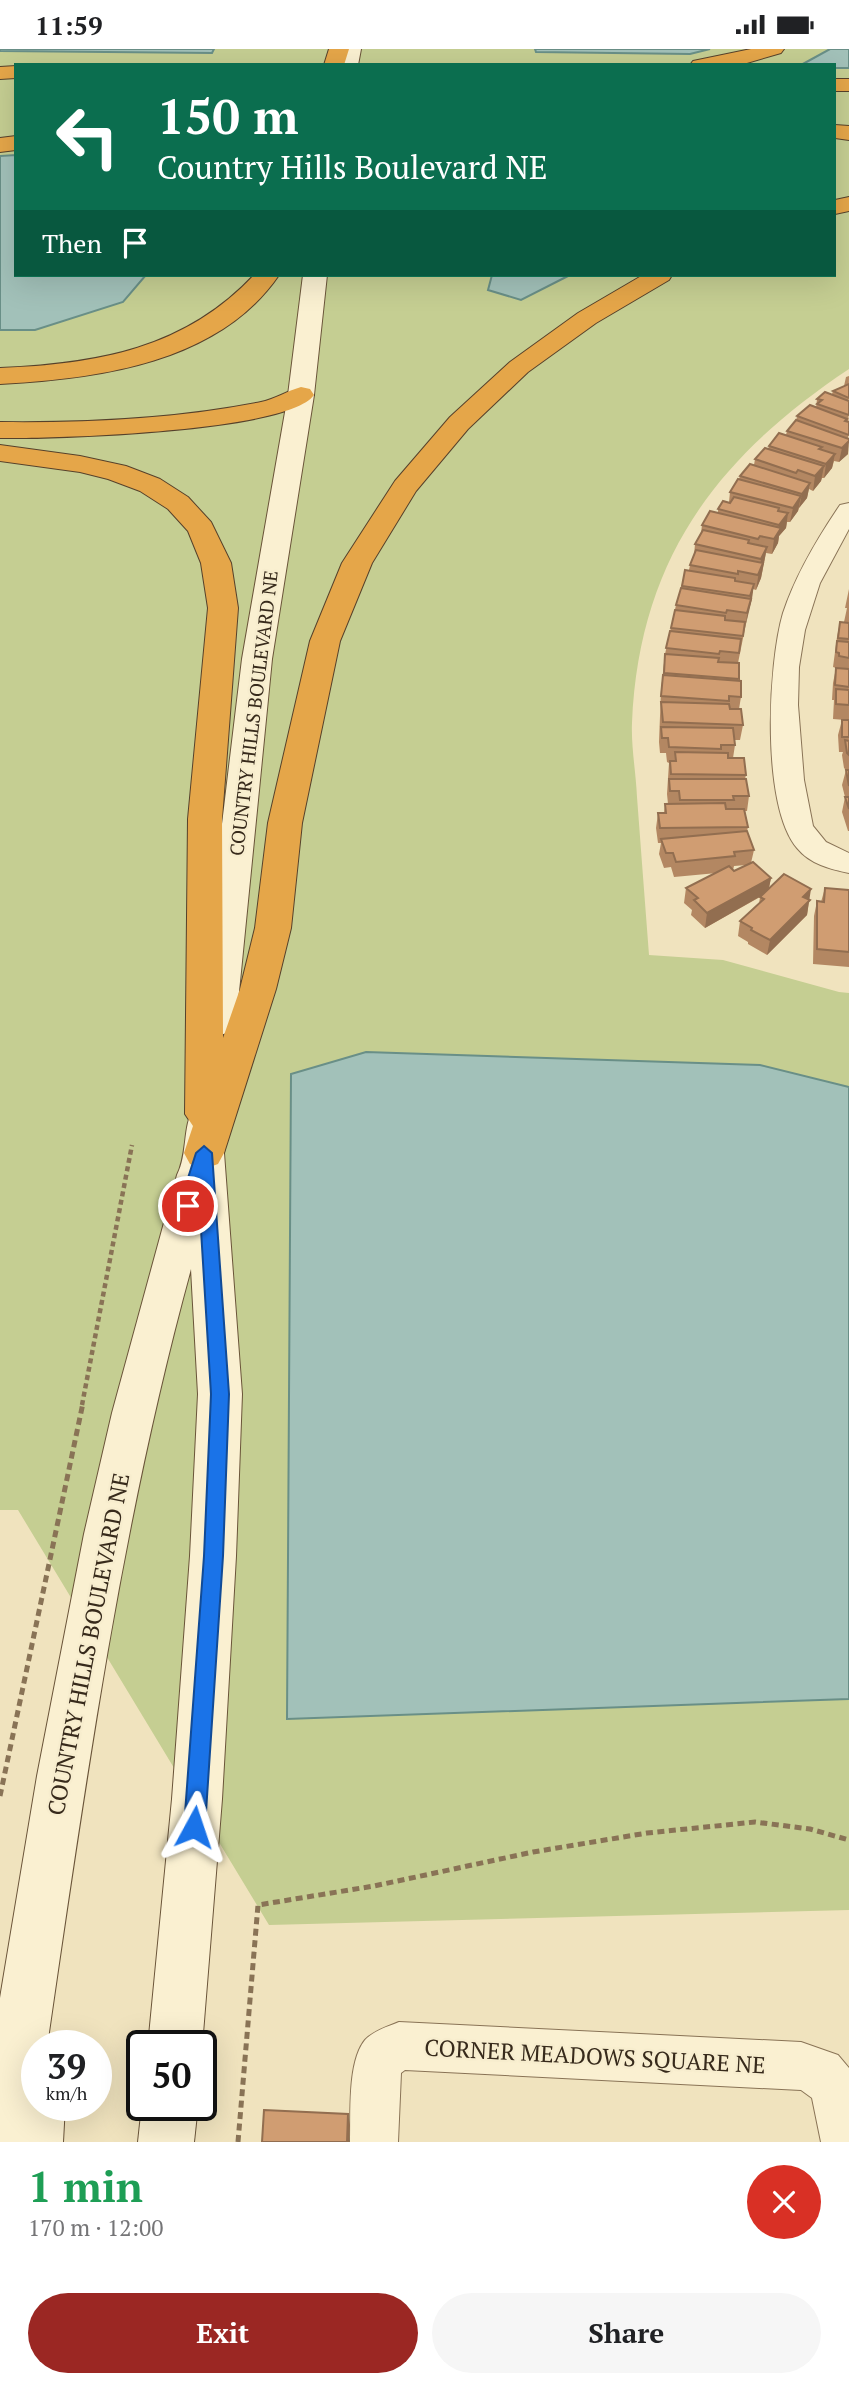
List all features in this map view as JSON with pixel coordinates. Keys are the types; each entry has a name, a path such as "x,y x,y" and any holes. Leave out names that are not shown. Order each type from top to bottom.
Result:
{"highway":[{"path":"713,63 774,49"},
{"path":"0,376 43,376 100,366 170,345 200,331 228,313 254,293 266,277"},
{"path":"204,1153 258,989 273,928 285,823 325,641 358,563 405,487 459,422 519,367 587,318 657,277"},
{"path":"0,430 68,431 135,427 259,410 292,401 301,395"},
{"path":"0,453 91,467 147,483 176,500 193,515 215,555 222,583 223,608 205,820 204,1153"}],"main road":[{"name":"COUNTRY HILLS BOULEVARD NE","path":"176,2030 198,1786 220,1394 204,1153 245,752 257,659 301,395 315,277"},
{"name":"COUNTRY HILLS BOULEVARD NE","path":"5,2142 59,1792 109,1518 163,1286 204,1153"},
{"path":"32,1966 35,2030"},
{"path":"35,2142 36,2121"},
{"path":"166,2142 168,2121"}],"street":[{"path":"849,510 827,541 806,585 792,631 783,682 783,726 795,813 802,833 814,848 836,860 849,863"},
{"name":"CORNER MEADOWS SQUARE NE","path":"374,2142 377,2071 382,2057 400,2046 801,2066 821,2072 834,2087 845,2142"}],"path":[{"path":"0,1796 98,1329 132,1146"},
{"path":"238,2142 258,1905 374,1886 533,1852 647,1833 755,1822 810,1829 849,1840"}],"green space":[{"path":"0,49 849,49 849,369 760,438 724,476 694,517 669,562 650,611 638,664 632,732 649,955 723,960 849,993 849,1910 269,1925 18,1510 0,1510"}],"water":[{"path":"0,49 214,49 212,53"},
{"path":"535,49 710,49 690,54 536,52"},
{"path":"830,49 849,49 849,68 836,68 836,63 805,63"},
{"path":"14,155 14,277 144,277 123,302 35,330 0,330 0,156"},
{"path":"491,277 566,277 521,300 488,290"},
{"path":"366,1052 760,1065 849,1087 849,1699 287,1719 291,1074"}],"building":[{"path":"849,384 849,398 833,391"},
{"path":"825,392 849,401 849,415 817,404 822,400 817,399"},
{"path":"810,405 847,419 845,421 849,422 849,435 797,416"},
{"path":"796,420 849,441 842,448 787,431"},
{"path":"779,433 835,454 826,464 769,446"},
{"path":"765,448 824,466 815,476 798,470 796,473 755,459"},
{"path":"750,464 810,483 802,494 740,476"},
{"path":"738,479 801,496 793,508 730,492"},
{"path":"734,497 779,508 778,511 788,513 779,525 718,509 723,501 730,503"},
{"path":"710,511 781,528 774,539 760,536 758,539 702,525"},
{"path":"703,530 749,540 748,543 767,547 761,559 695,544"},
{"path":"696,550 763,563 758,575 690,565"},
{"path":"685,570 735,578 735,581 754,584 750,596 682,586"},
{"path":"681,588 751,599 747,613 727,610 726,613 676,605"},
{"path":"675,610 725,616 725,620 745,622 743,636 671,628"},
{"path":"840,622 849,623 849,639 838,638"},
{"path":"670,631 741,639 739,653 720,651 719,654 666,648"},
{"path":"837,641 849,642 849,658 839,656 836,652"},
{"path":"665,654 719,658 718,662 739,663 739,679 664,673"},
{"path":"836,668 849,669 849,687 835,685"},
{"path":"663,675 741,681 741,697 729,696 729,701 661,696"},
{"path":"836,689 849,690 849,705 836,704"},
{"path":"661,702 729,704 730,709 741,709 743,725 663,722"},
{"path":"842,720 849,720 849,737 842,737"},
{"path":"661,727 733,728 735,745 721,745 721,749 669,747 668,738 662,738"},
{"path":"845,740 849,741 849,755 847,753"},
{"path":"675,752 728,753 728,758 744,758 746,775 671,774 670,761 676,761"},
{"path":"669,779 746,779 749,796 733,796 734,800 680,800 679,791 670,791"},
{"path":"725,803 726,809 744,809 748,827 660,828 658,813 666,813 665,804"},
{"path":"747,831 754,850 734,852 735,856 676,862 673,853 666,853 661,839"},
{"path":"753,862 771,878 707,913 694,900 698,898 686,888 729,866 734,871"},
{"path":"784,874 811,889 803,897 810,900 770,940 740,921 764,899 760,897"},
{"path":"825,888 849,890 849,952 817,949 817,901 824,902"},
{"path":"264,2110 348,2114 347,2142 262,2142"}],"route":[{"path":"188,1206 204,1153 220,1394 213,1556 194,1827"}]}
